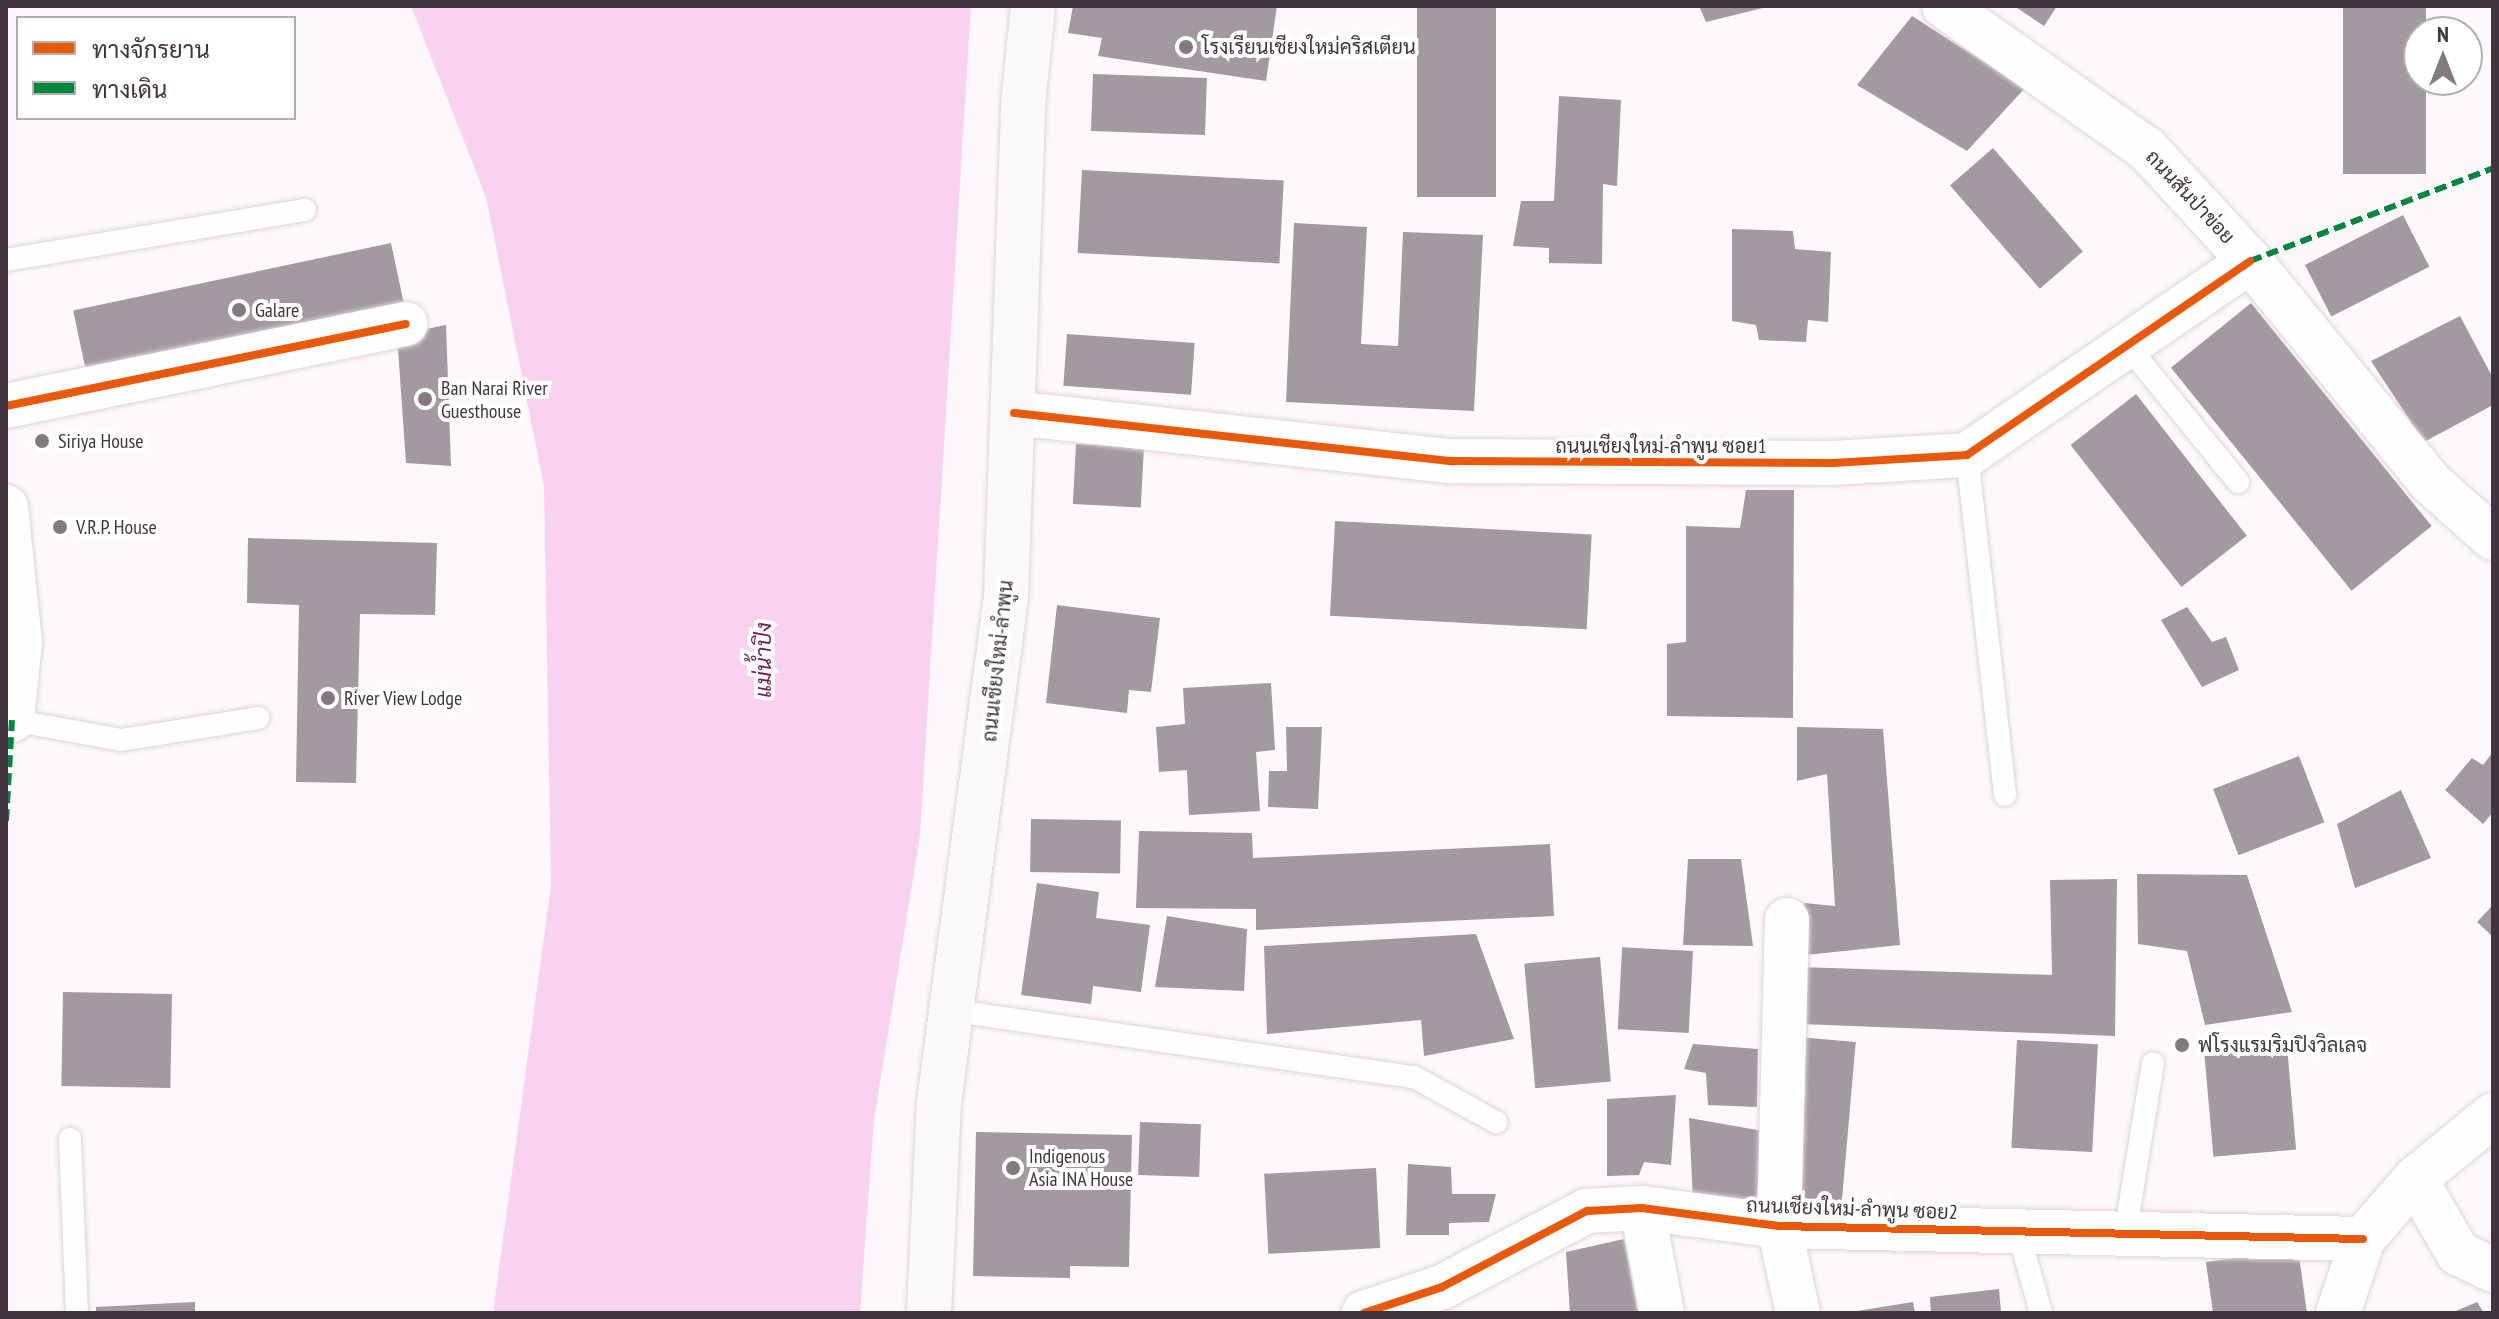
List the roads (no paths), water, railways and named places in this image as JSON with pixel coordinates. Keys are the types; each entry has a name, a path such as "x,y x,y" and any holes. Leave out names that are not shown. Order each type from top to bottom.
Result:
{"main road":[{"name":"ถนนเชียงใหม่-ลำพูน","path":"929,1313 939,1103 954,1011 1006,597 1023,105 1033,6"}],"street":[{"name":"ถนนสันป่าข่อย","path":"1944,6 2147,149 2250,261 2430,482 2493,538"},
{"path":"1967,455 2250,261"},
{"path":"6,406 406,324"},
{"name":"ถนนเชียงใหม่-ลำพูน ซอย1","path":"1014,413 1452,461 1833,463 1967,455"},
{"path":"6,507 20,642 9,719"},
{"path":"1787,920 1779,1226 1798,1313"},
{"path":"2338,1313 2363,1239 2415,1179 2493,1115"},
{"path":"2415,1179 2458,1253 2493,1270"},
{"path":"1642,1208 1662,1313"},
{"name":"ถนนเชียงใหม่-ลำพูน ซอย2","path":"1364,1313 1442,1287 1587,1211 1642,1208 1779,1226 2363,1239"}],"lane":[{"path":"6,260 305,210"},
{"path":"2126,344 2238,482"},
{"path":"1967,455 2005,795"},
{"path":"9,719 121,740 258,718"},
{"path":"954,1011 1414,1077 1496,1122"},
{"path":"2125,1234 2153,1063"},
{"path":"70,1139 77,1313"},
{"path":"2018,1231 2041,1313"}],"water":[{"name":"แม่น้ำปิง","path":"411,6 971,6 920,835 874,1120 860,1313 493,1313 551,885 544,486 486,197"}],"place":[{"name":"โรงเรียนเชียงใหม่คริสเตียน","path":"1186,47"},
{"name":"Galare","path":"239,310"},
{"name":"Ban Narai River Guesthouse","path":"425,399"},
{"name":"Siriya House","path":"42,441"},
{"name":"V.R.P. House","path":"60,527"},
{"name":"River View Lodge","path":"328,698"},
{"name":"ฟโรงแรมริมปิงวิลเลจ","path":"2182,1045"},
{"name":"Indigenous Asia INA House","path":"1013,1168"}]}
